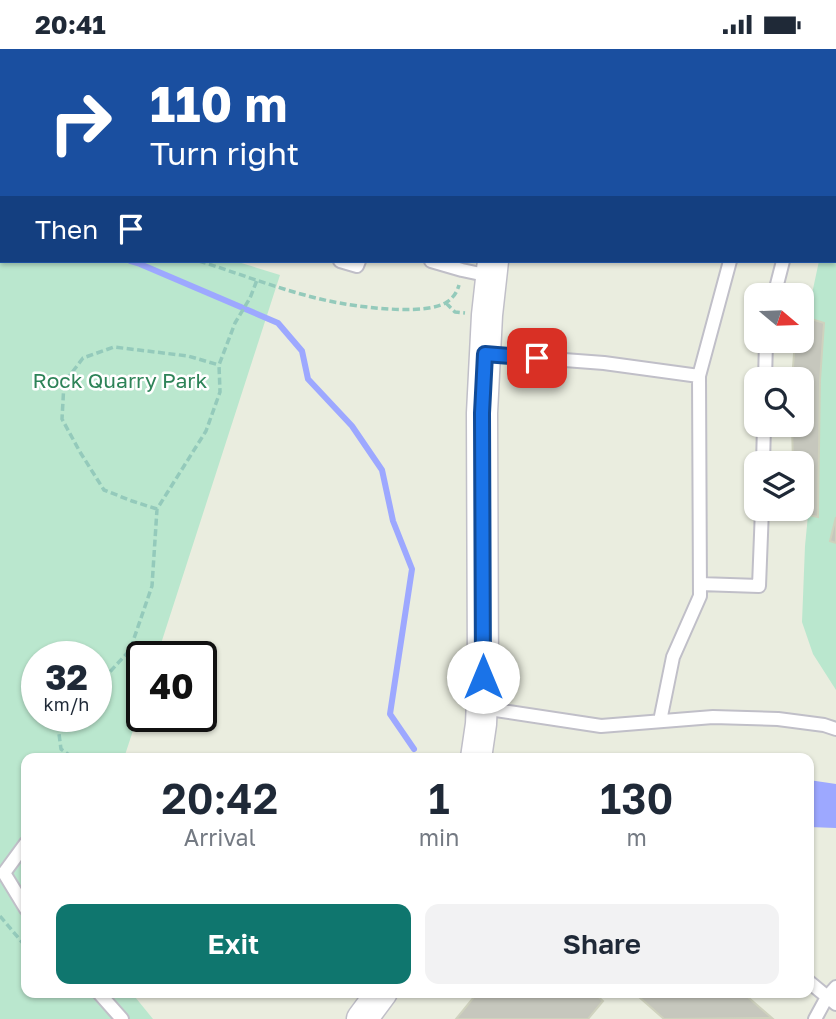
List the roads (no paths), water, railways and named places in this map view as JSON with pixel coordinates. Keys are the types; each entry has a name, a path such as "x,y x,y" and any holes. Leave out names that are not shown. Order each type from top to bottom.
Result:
{"street":[{"path":"477,753 483,677 482,413 485,354 482,269"},
{"path":"362,1019 378,998"}],"lane":[{"path":"444,263 482,269"},
{"path":"660,721 673,657 700,597 699,376 729,263"},
{"path":"777,283 782,263"},
{"path":"485,354 604,363 699,376"},
{"path":"700,584 759,586 762,521"},
{"path":"482,708 601,726 713,717 778,719 836,729"},
{"path":"21,850 4,873 21,901"},
{"path":"814,985 833,996 815,1019"},
{"path":"103,998 122,1019"}],"water":[{"path":"814,781 836,784 836,828 814,827"}],"waterway":[{"path":"137,263 278,323 302,351 308,379 352,426 382,470 393,521 412,569 390,714 414,749"}],"park label":[{"name":"Rock Quarry Park","path":"120,381"}]}
